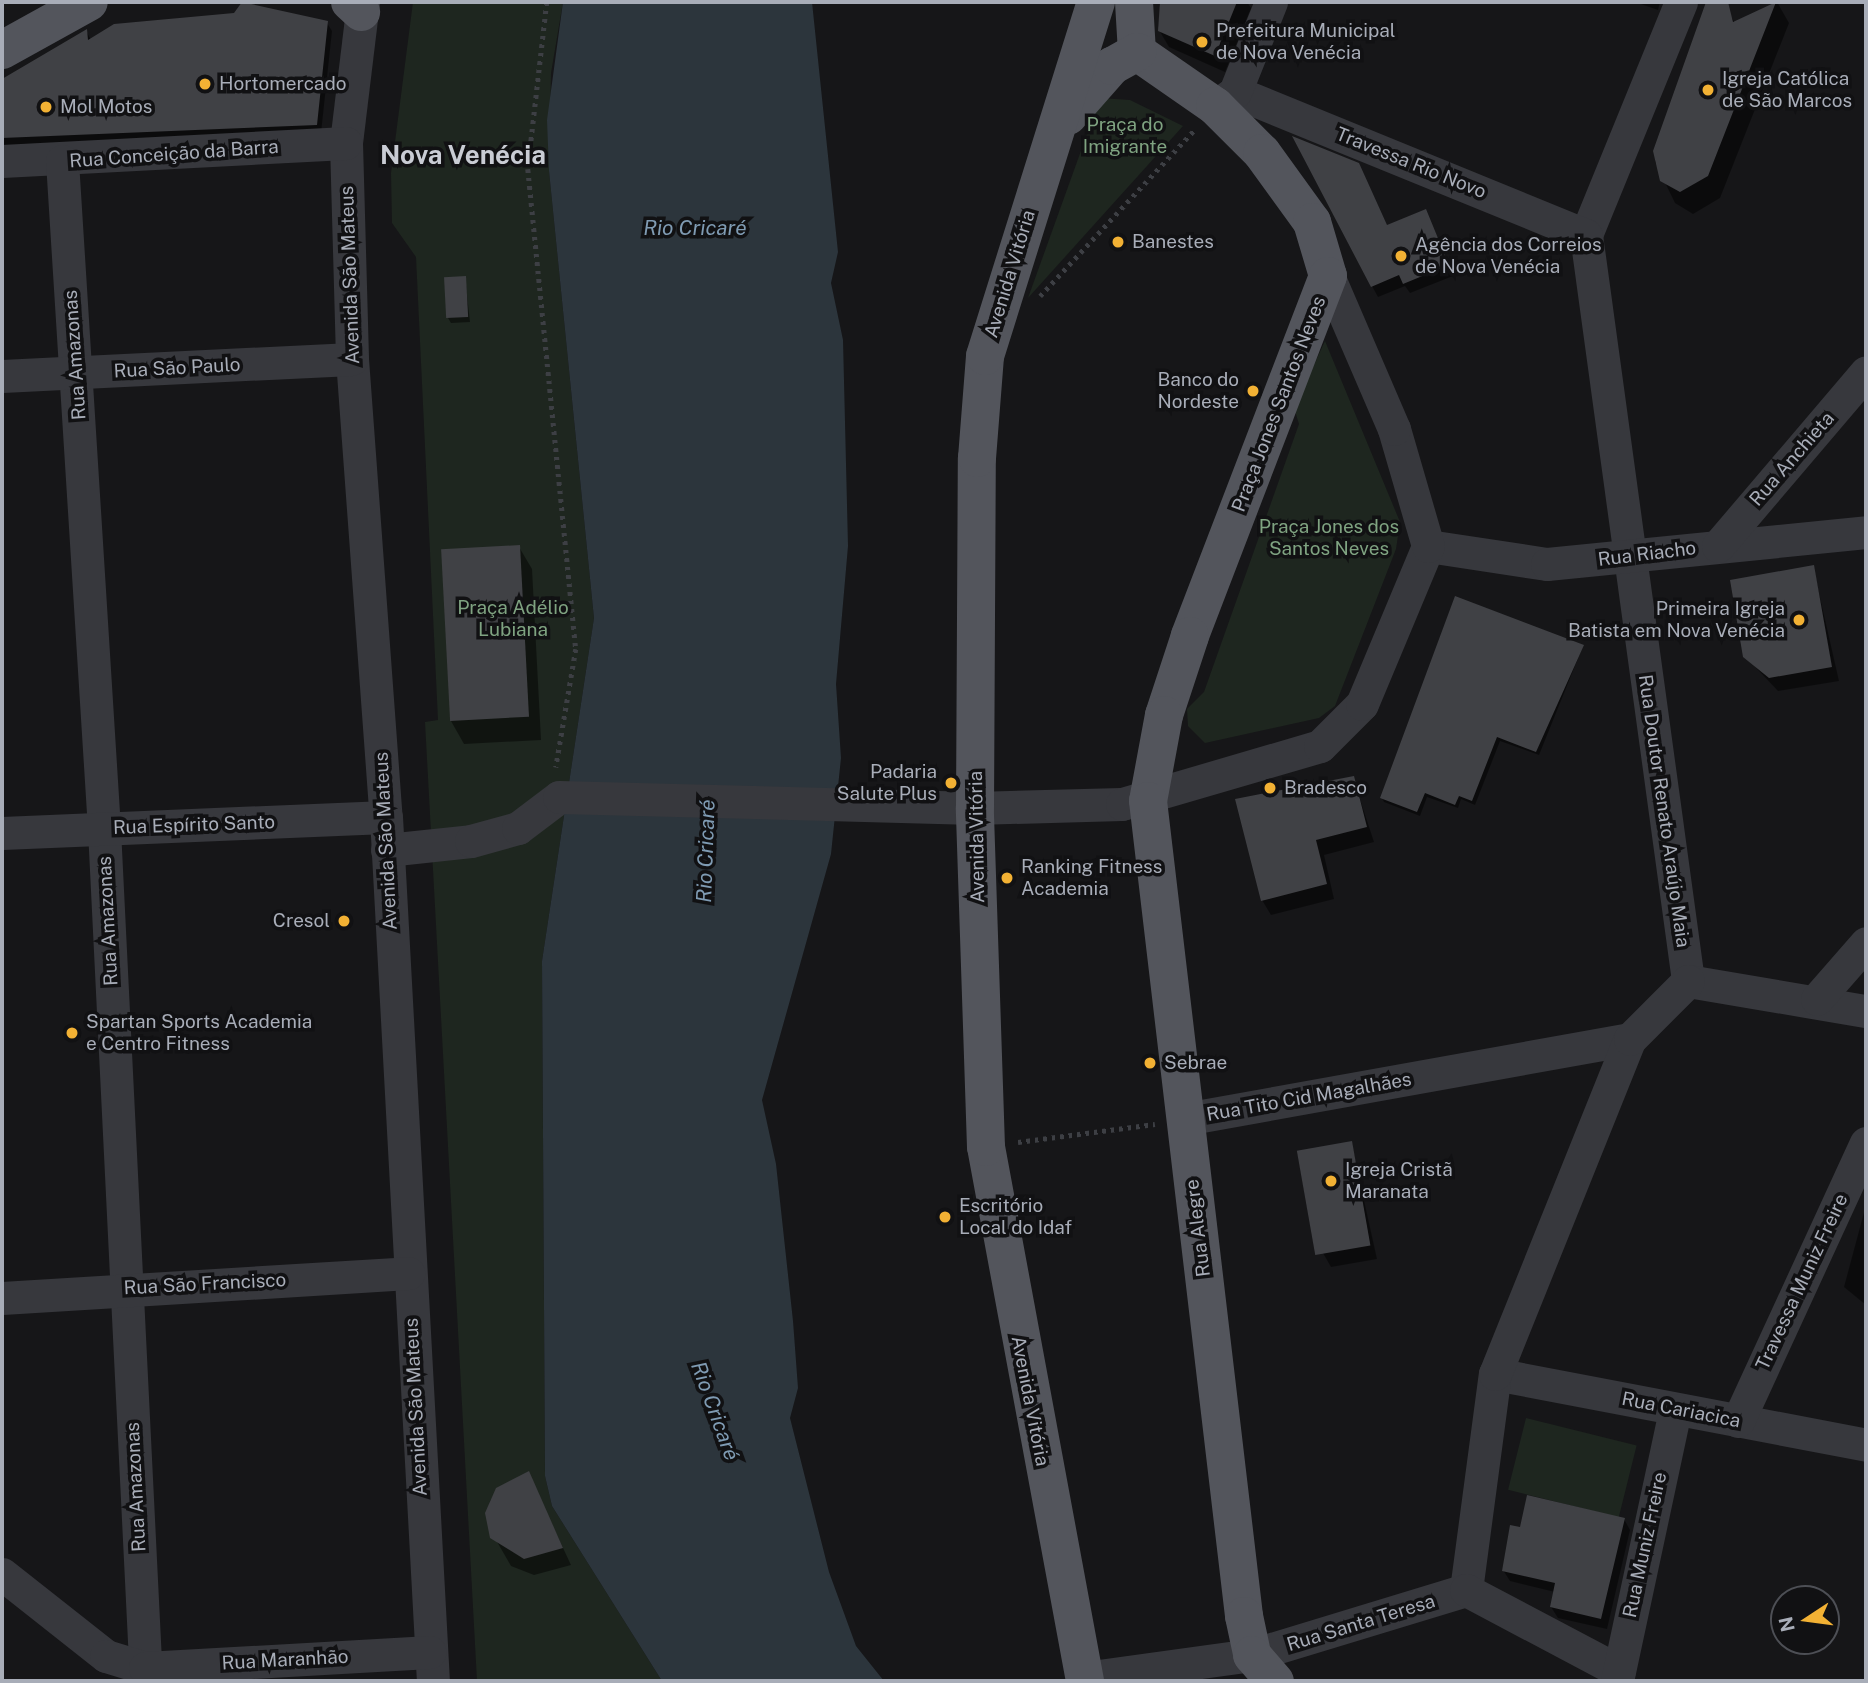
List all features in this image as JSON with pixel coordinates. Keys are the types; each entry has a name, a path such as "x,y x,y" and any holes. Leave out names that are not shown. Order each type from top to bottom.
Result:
{"main road":[{"path":"2,50 89,2"},
{"name":"Avenida Vitória","path":"1084,1679 986,1147 975,808 977,458 985,356 1060,126 1096,2"},
{"path":"1134,2 1137,52"},
{"path":"1060,126 1090,86 1137,52"},
{"path":"1137,52 1225,99 1312,222 1328,276"},
{"name":"Praça Jones Santos Neves","path":"1148,801 1164,715 1190,636 1328,276"},
{"name":"Rua Alegre","path":"1148,801 1185,1119 1264,1668"}],"street":[{"path":"1225,99 1271,2"},
{"name":"Rua Doutor Renato Araújo Maia","path":"1681,2 1586,235 1627,556 1688,981"},
{"name":"Avenida São Mateus","path":"358,5 346,143 352,359 386,817 408,1273 432,1666"},
{"name":"Travessa Rio Novo","path":"1225,99 1586,235"},
{"name":"Rua Conceição da Barra","path":"2,162 62,161 346,143"},
{"name":"Rua Amazonas","path":"62,161 104,828 145,1674"},
{"name":"Praça Jones Santos Neves","path":"1328,276 1394,429 1429,546"},
{"name":"Rua São Paulo","path":"2,376 352,359"},
{"name":"Rua Anchieta","path":"1718,545 1866,372"},
{"name":"Rua Riacho","path":"1429,546 1517,563 1627,556 1866,532"},
{"path":"387,850 471,841 518,828 554,801 869,803 975,808 1148,801 1320,746 1338,734 1362,704 1429,546"},
{"name":"Rua Espírito Santo","path":"2,833 386,817"},
{"path":"1817,999 1866,943"},
{"path":"1618,1676 1466,1590 1495,1374 1630,1039 1688,981 1817,999 1866,1011"},
{"name":"Rua Tito Cid Magalhães","path":"1185,1119 1630,1039"},
{"name":"Travessa Muniz Freire","path":"1738,1421 1866,1143"},
{"name":"Rua São Francisco","path":"2,1298 408,1273"},
{"name":"Rua Cariacica","path":"1495,1374 1866,1446"},
{"name":"Rua Muniz Freire","path":"1618,1676 1675,1410"},
{"name":"Rua Maranhão","path":"2,1574 106,1656 145,1674 432,1666"},
{"name":"Rua Santa Teresa","path":"1084,1679 1264,1668 1466,1590"}],"path":[{"path":"547,2 528,169 576,649 554,801"},
{"path":"1032,305 1225,99"},
{"name":"Rua Tito Cid Magalhães","path":"986,1147 1185,1119"}],"green space":[{"name":"Praça Adélio Lubiana","path":"413,2 563,2 551,73 549,171 594,618 542,961 545,1476 552,1506 662,1681 477,1681 425,722 438,720 416,257 392,223 391,173"},
{"name":"Praça do Imigrante","path":"1100,98 1130,100 1183,126 1028,298"},
{"name":"Praça Jones dos Santos Neves","path":"1325,341 1400,522 1396,549 1335,706 1319,718 1205,743 1188,726 1187,709 1204,692 1299,424 1294,408"},
{"path":"1526,1418 1637,1446 1619,1517 1508,1490"}],"water":[{"name":"Rio Cricaré","path":"563,2 812,2 838,252 831,283 843,340 848,546 836,684 841,758 831,854 762,1100 776,1164 793,1321 798,1388 790,1418 829,1572 856,1646 884,1681 662,1681 552,1506 545,1476 542,961 594,618 549,171 547,120"}],"building":[{"name":"Hortomercado","path":"242,2 328,21 317,125 2,138 2,79 87,29 88,40 114,24 234,13"},
{"name":"Prefeitura Municipal de Nova Venécia","path":"1160,2 1237,2 1215,56 1158,31"},
{"name":"Igreja Católica de São Marcos","path":"1706,2 1728,2 1733,22 1776,2 1708,176 1680,192 1660,181 1653,151"},
{"path":"1292,136 1359,163 1387,225 1426,209 1449,265 1403,284 1399,275 1371,287"},
{"path":"466,276 468,317 446,318 444,277"},
{"path":"520,545 529,717 450,721 441,549"},
{"path":"1814,565 1832,667 1769,678 1743,657 1730,580"},
{"path":"1455,596 1584,645 1536,752 1497,737 1472,801 1459,796 1455,805 1425,793 1417,812 1380,798"},
{"path":"1354,776 1367,827 1316,840 1327,884 1261,901 1235,799"},
{"name":"Igreja Cristã Maranata","path":"1352,1141 1370,1245 1315,1255 1297,1151"},
{"path":"529,1471 563,1548 524,1559 490,1538 485,1513 496,1488"},
{"path":"1527,1495 1625,1518 1601,1619 1550,1607 1555,1583 1502,1571 1510,1525 1520,1527"}],"place":[{"name":"Prefeitura Municipal de Nova Venécia","path":"1202,42"},
{"name":"Hortomercado","path":"205,84"},
{"name":"Igreja Católica de São Marcos","path":"1708,90"},
{"name":"Mol Motos","path":"46,107"},
{"name":"Banestes","path":"1118,242"},
{"name":"Agência dos Correios de Nova Venécia","path":"1401,256"},
{"name":"Banco do Nordeste","path":"1253,391"},
{"name":"Primeira Igreja Batista em Nova Venécia","path":"1799,620"},
{"name":"Padaria Salute Plus","path":"951,783"},
{"name":"Bradesco","path":"1270,788"},
{"name":"Ranking Fitness Academia","path":"1007,878"},
{"name":"Cresol","path":"344,921"},
{"name":"Spartan Sports Academia e Centro Fitness","path":"72,1033"},
{"name":"Sebrae","path":"1150,1063"},
{"name":"Igreja Cristã Maranata","path":"1331,1181"},
{"name":"Escritório Local do Idaf","path":"945,1217"}],"district":[{"name":"Nova Venécia","path":"463,155"}]}
